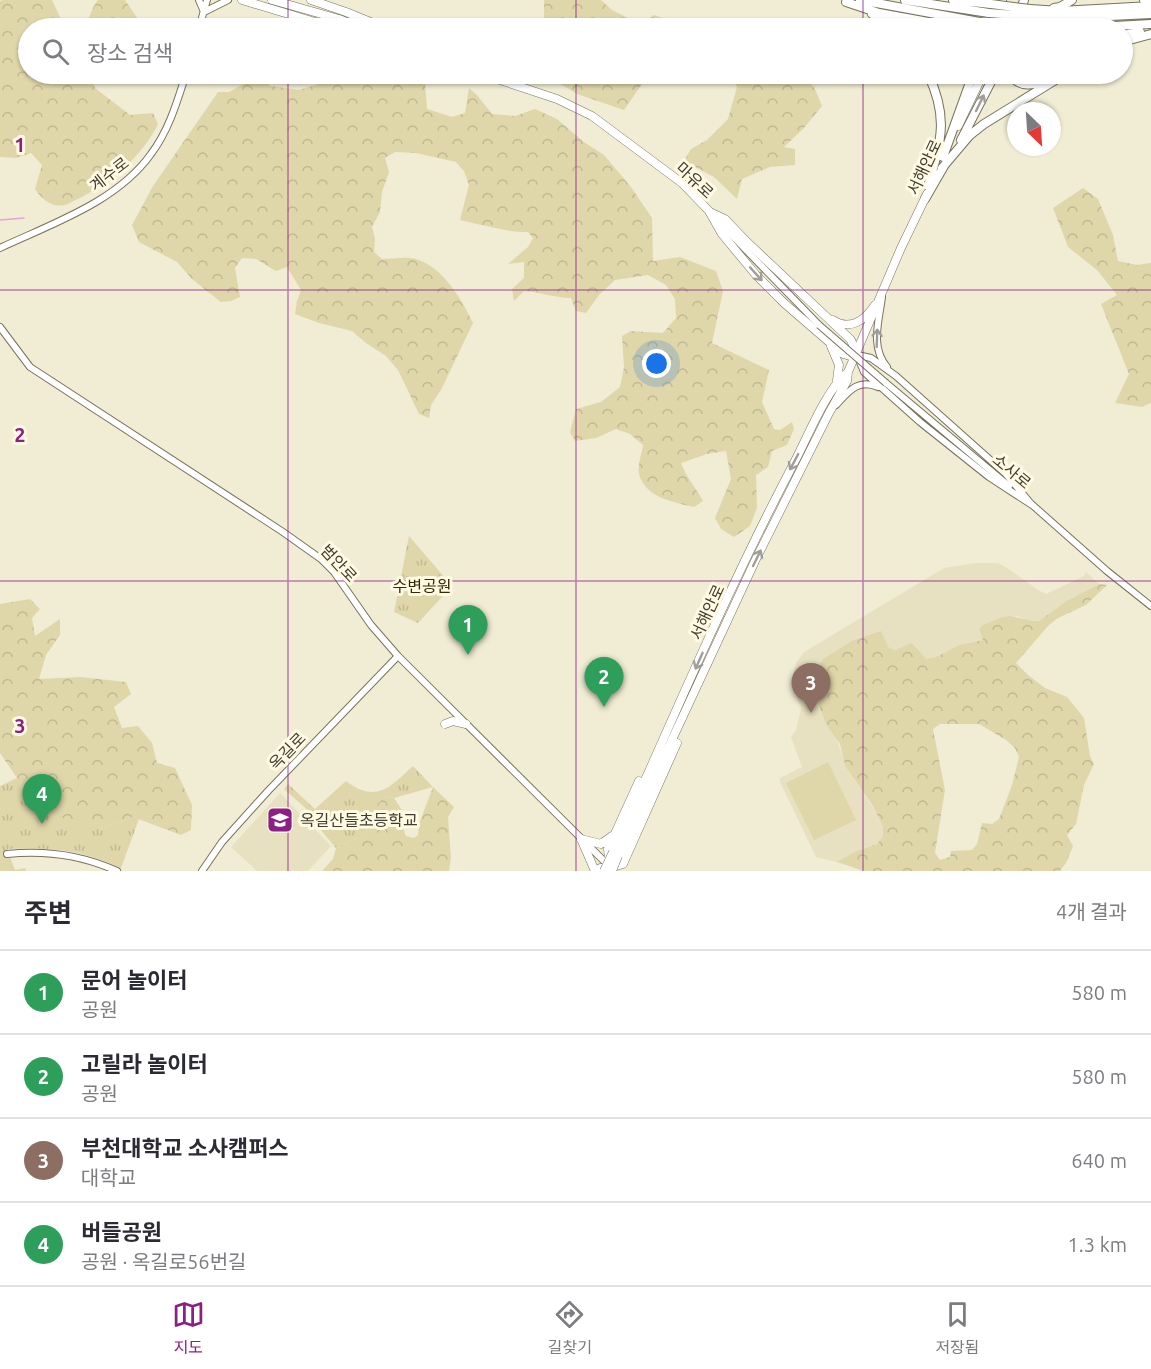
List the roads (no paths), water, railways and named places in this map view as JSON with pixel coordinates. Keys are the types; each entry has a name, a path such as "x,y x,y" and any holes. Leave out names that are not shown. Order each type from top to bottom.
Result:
{"highway":[{"path":"860,0 949,18"},
{"path":"905,0 1031,12 1110,16 1151,14"},
{"path":"952,0 990,9"},
{"path":"977,0 990,9"},
{"path":"992,18 1002,0"},
{"path":"1020,18 1024,0"},
{"path":"1031,12 1060,7 1072,0"},
{"path":"1144,0 1151,2"},
{"path":"843,1 879,18"},
{"path":"843,1 879,13 906,18"},
{"path":"1031,12 1151,6"},
{"path":"1133,25 1151,24"},
{"path":"1133,34 1151,32"},
{"path":"1133,38 1151,32"},
{"path":"925,199 942,129 942,114 932,84"},
{"path":"943,157 969,84"},
{"path":"925,199 967,130 989,84"},
{"path":"942,168 970,135 1049,84"}],"main road":[{"path":"242,0 302,18"},
{"path":"272,0 332,18"},
{"path":"311,0 361,18"},
{"path":"1007,18 1014,0"},
{"name":"마유로","path":"514,84 557,99 592,116 682,183 709,211"},
{"name":"서해안로","path":"610,870 733,611 829,413 847,381 848,372 901,248 978,84"},
{"path":"709,211 725,219 851,340 856,356 843,354 756,275 722,234 709,211"},
{"path":"813,304 835,322 847,325 861,321 883,294"},
{"path":"829,342 840,371 835,387"},
{"name":"서해안로","path":"619,854 687,687 774,501 835,387 848,372"},
{"path":"610,870 608,849 615,832 667,722 687,687"},
{"path":"445,724 453,721 466,724"},
{"path":"581,839 602,844 609,840 615,832"},
{"path":"581,839 597,871 600,868 610,870 622,864 619,854"},
{"path":"619,854 628,871"}],"street":[{"path":"199,0 204,12"},
{"path":"202,18 207,0"},
{"path":"204,12 228,0"},
{"name":"계수로","path":"0,248 99,201 131,177 145,163 162,137 183,84"},
{"name":"마유로","path":"709,211 819,325 856,356"},
{"path":"883,294 876,343 880,357 896,376"},
{"name":"범안로","path":"0,327 30,367 321,559 339,578 371,625 398,656 610,870"},
{"path":"856,356 871,358 896,376 1006,474 1032,505"},
{"name":"소사로","path":"856,356 885,386 1032,505 1151,606"},
{"path":"829,413 857,385 885,386"},
{"name":"옥길로","path":"202,871 222,843 268,791 398,656"},
{"path":"7,854 35,852 71,856 117,871"}],"waterway":[{"path":"0,220 24,218"}],"place":[{"name":"문어 놀이터","path":"468,655"},
{"name":"고릴라 놀이터","path":"604,707"},
{"name":"부천대학교 소사캠퍼스","path":"811,713"},
{"name":"옥길산들초등학교","path":"280,820"},
{"name":"버들공원","path":"42,824"}],"park label":[{"name":"수변공원","path":"422,586"}]}
